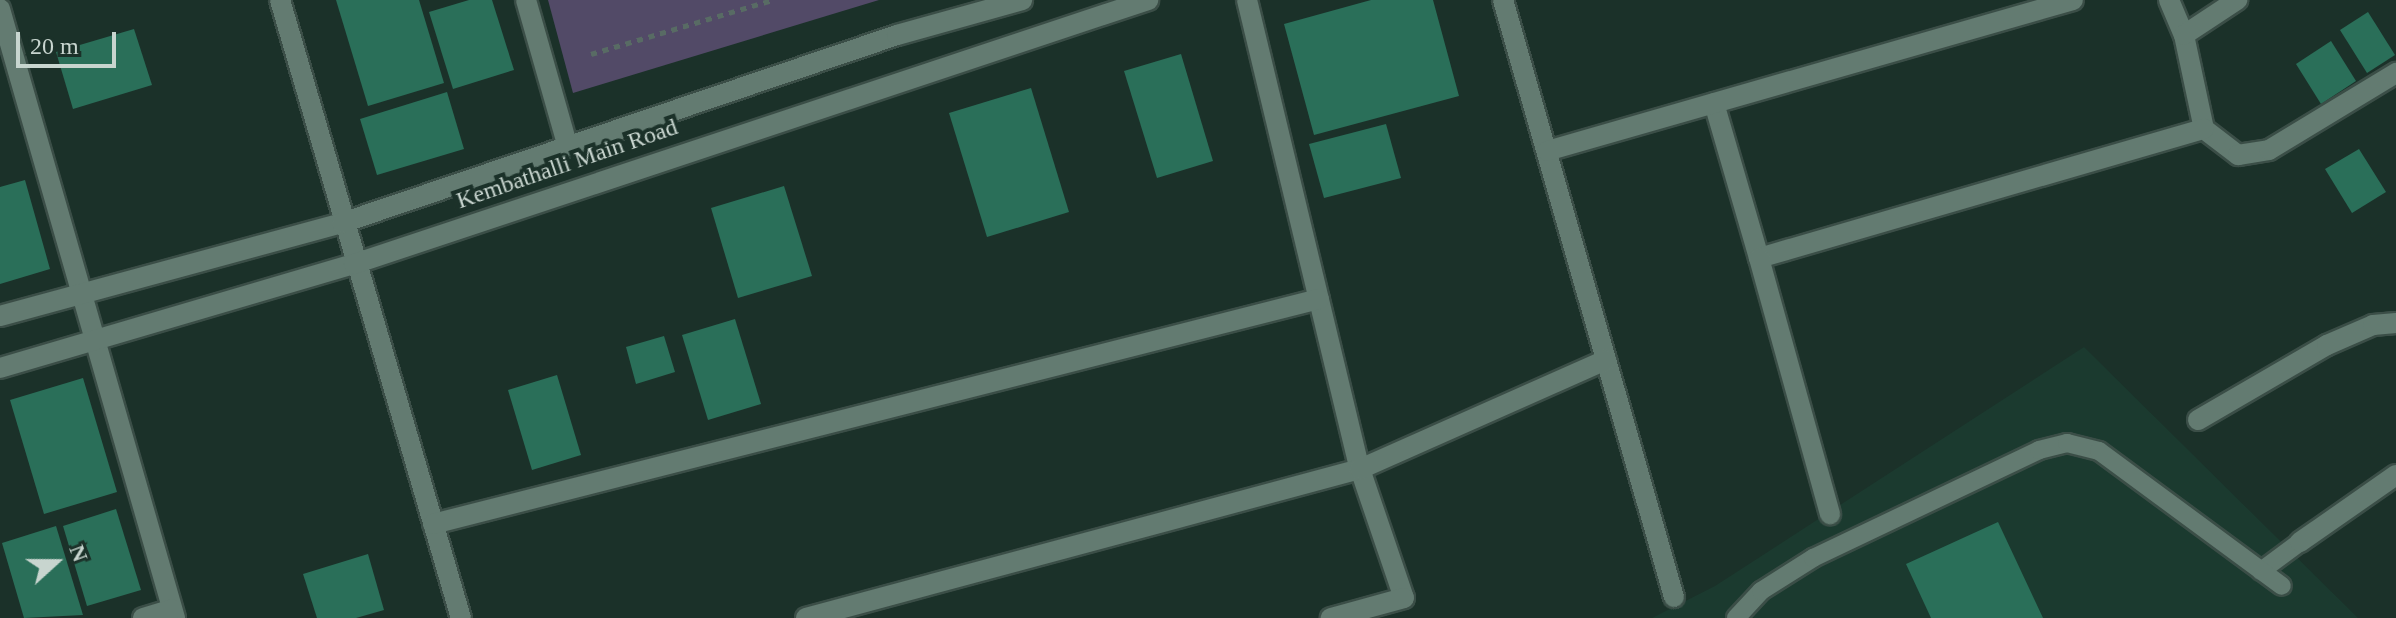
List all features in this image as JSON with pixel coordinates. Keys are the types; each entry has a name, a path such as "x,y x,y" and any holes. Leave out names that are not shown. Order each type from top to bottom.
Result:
{"street":[{"path":"280,0 354,264 461,618"},
{"path":"526,0 567,144"},
{"name":"Kembathalli Main Road","path":"0,316 342,223 567,144 897,35 1022,0"},
{"name":"Kembathalli Main Road","path":"0,368 354,264 1148,0"},
{"path":"1247,0 1360,469 1411,618"},
{"path":"1503,0 1674,597"},
{"path":"1547,151 2073,0"},
{"path":"2169,0 2184,35 2204,129 2238,155 2269,150 2396,73"},
{"path":"2184,35 2237,0"},
{"path":"0,9 5,42 174,614 143,618"},
{"path":"1714,103 1830,514"},
{"path":"1759,258 2204,129"},
{"path":"433,524 1319,299"},
{"path":"2198,420 2327,345 2373,325 2396,323"},
{"path":"806,618 1360,469 1606,360"},
{"path":"2300,542 2396,475"},
{"path":"1331,618 1404,598"}],"lane":[{"path":"1736,618 1761,591 1842,543 2039,450 2067,443 2099,451 2282,586"},
{"path":"1830,514 1842,543"},
{"path":"2261,571 2300,542"}],"path":[{"path":"591,54 772,0"}],"shaded area":[{"path":"548,0 879,0 573,93"},
{"path":"2084,347 2358,618 1652,618 1715,586"}],"building":[{"path":"336,0 419,0 444,83 368,106"},
{"path":"469,0 492,0 514,70 453,89 429,12"},
{"path":"1371,0 1433,0 1459,96 1314,135 1284,24"},
{"path":"2368,12 2395,55 2367,73 2340,30"},
{"path":"134,29 152,85 73,109 56,52"},
{"path":"2331,41 2356,81 2321,104 2296,64"},
{"path":"1181,54 1213,161 1157,178 1124,71"},
{"path":"1031,88 1069,212 987,237 949,113"},
{"path":"447,92 464,149 377,175 360,119"},
{"path":"1386,124 1401,178 1324,198 1309,144"},
{"path":"2359,149 2386,192 2352,213 2325,169"},
{"path":"25,180 50,269 0,284 0,187"},
{"path":"784,186 812,276 738,298 711,208"},
{"path":"735,319 761,404 708,420 682,335"},
{"path":"664,336 675,372 636,384 626,347"},
{"path":"557,375 581,455 532,470 508,390"},
{"path":"83,378 117,492 44,514 10,400"},
{"path":"116,509 141,590 87,606 63,526"},
{"path":"1998,522 2043,618 1931,618 1906,564"},
{"path":"56,526 83,615 24,618 2,543"},
{"path":"368,554 384,610 356,618 317,618 303,574"}]}
